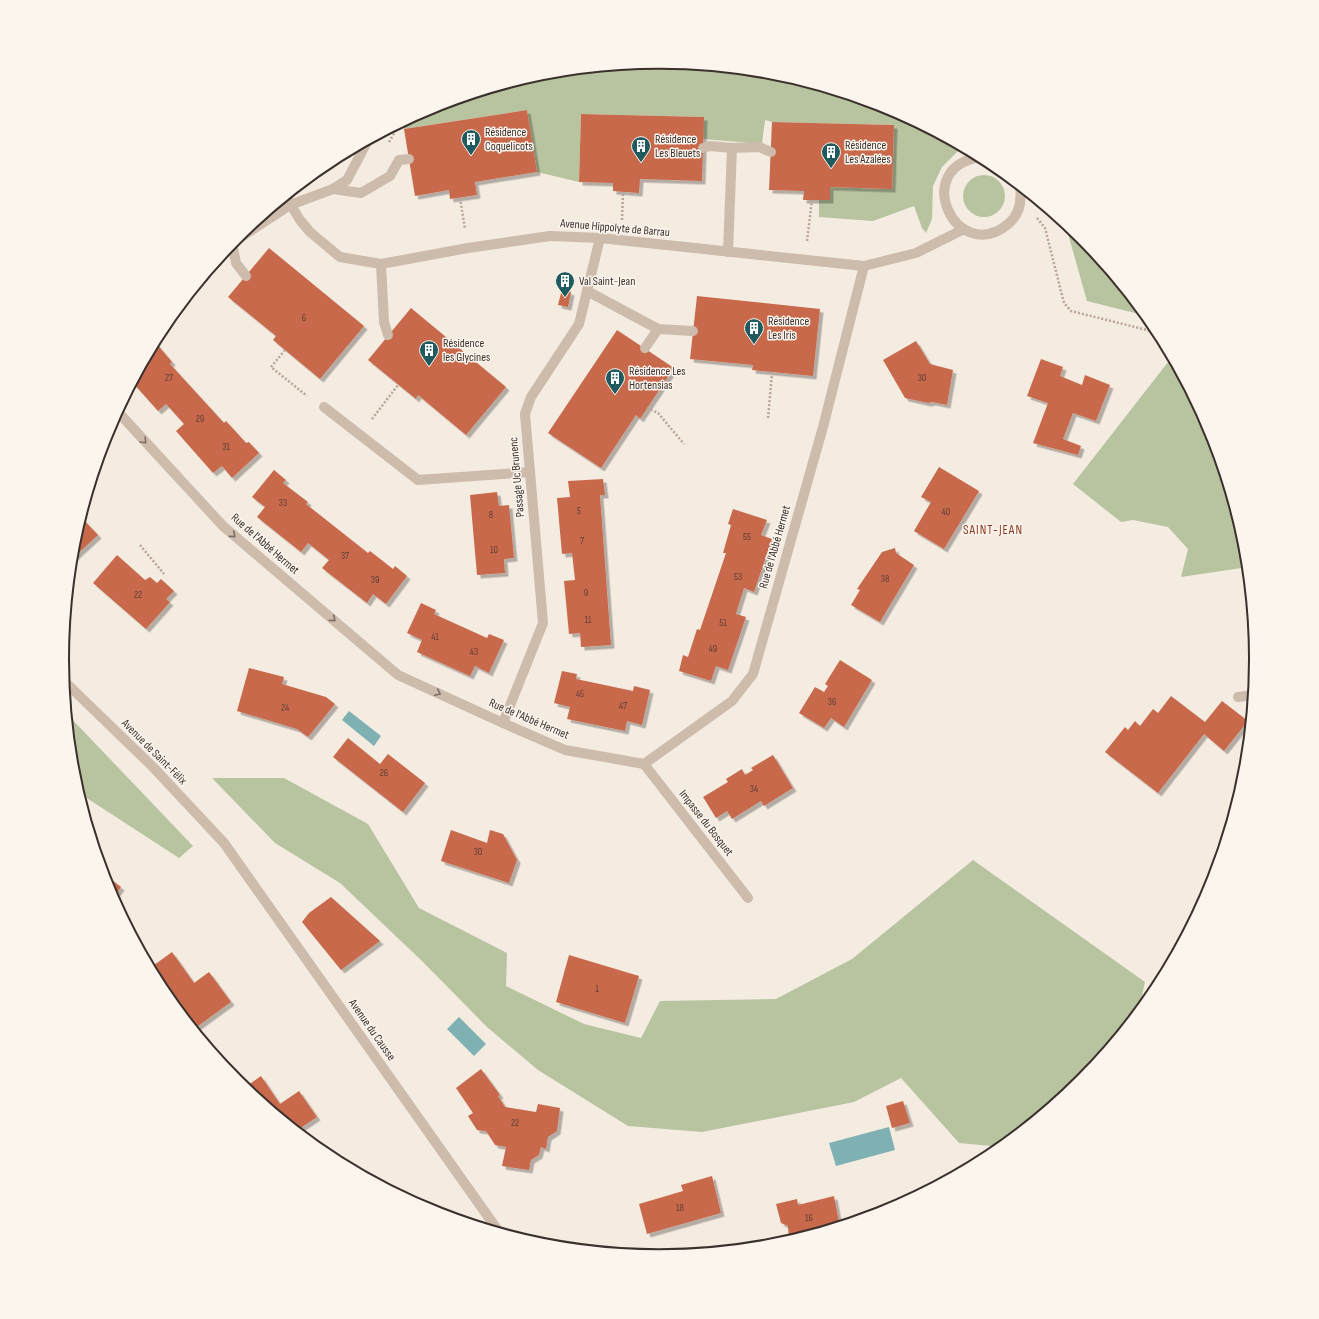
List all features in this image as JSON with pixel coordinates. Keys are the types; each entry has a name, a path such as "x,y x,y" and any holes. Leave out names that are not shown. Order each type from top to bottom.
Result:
{"street":[{"path":"703,148 710,146 732,148 759,147 770,152"},
{"path":"288,201 333,189 347,180 364,148"},
{"path":"728,252 732,148"},
{"path":"971,158 959,164 950,174 945,185 944,198 947,210 954,221 964,229 976,234 990,234 1002,229 1012,221 1019,210 1022,198 1021,193"},
{"path":"333,189 361,192 390,176 399,160 409,159"},
{"name":"Avenue Hippolyte de Barrau","path":"288,201 310,232 340,257 381,264 468,248 550,236 621,240 864,266 916,253 964,229"},
{"name":"Passage Uc Brunenc","path":"502,723 543,623 525,414 531,397 579,324 600,238"},
{"path":"234,251 236,263 246,276"},
{"path":"381,264 384,322 388,335"},
{"name":"Rue de l'Abbé Hermet","path":"122,416 223,526 398,674 502,723 565,750 644,764 732,701 753,674 823,427 864,266"},
{"path":"587,291 658,329 693,331"},
{"path":"645,348 658,329"},
{"path":"324,407 418,480 530,472"},
{"name":"Avenue de Saint-Félix","path":"70,687 153,767 224,843"},
{"path":"1238,697 1249,696"},
{"name":"Impasse du Bosquet","path":"644,764 748,898"},
{"name":"Avenue du Causse","path":"224,843 495,1226"}],"path":[{"path":"621,240 623,192"},
{"path":"460,198 468,248"},
{"path":"1022,198 1045,228 1064,303 1071,311 1150,331"},
{"path":"812,200 807,243 813,243"},
{"path":"285,350 271,367 317,405 324,407"},
{"path":"768,418 772,373"},
{"path":"359,435 398,385"},
{"path":"647,408 658,413 684,444"},
{"path":"140,545 164,574"}],"green space":[{"path":"621,70 698,70 775,80 849,100 921,130 959,151 942,167 933,186 932,219 926,233 922,228 914,206 873,221 819,217 819,200 830,200 830,187 892,189 894,125 772,122 765,120 762,144 703,139 703,117 581,114 579,182 537,172 527,110 404,129 405,127 434,114 470,100 544,80"},
{"path":"980,175 988,175 996,178 1002,184 1005,196 1002,208 996,214 988,217 980,217 972,214 966,208 963,200 963,192 966,184 972,178"},
{"path":"1068,234 1103,270 1138,314 1087,301"},
{"path":"1169,361 1189,398 1219,470 1239,544 1243,568 1181,577 1188,549 1168,527 1133,520 1121,522 1073,484"},
{"path":"72,719 193,846 179,858 85,797 80,775"},
{"path":"212,778 284,778 368,824 419,908 507,953 506,986 584,1024 641,1038 660,1001 776,999 852,959 973,860 1145,982 1141,1001 1103,1049 1077,1077 1049,1103 1019,1128 993,1146 959,1143 901,1078 854,1102 702,1132 628,1126 538,1070 487,1027 423,962 340,883 275,843"}],"water":[{"path":"349,711 381,736 374,746 342,720"},
{"path":"459,1017 486,1044 474,1056 447,1029"},
{"path":"889,1127 895,1150 836,1166 829,1143"}],"building":[{"name":"Résidence Coquelicots","path":"527,110 537,172 475,182 477,195 450,199 449,190 415,196 404,129"},
{"name":"Résidence Les Bleuets","path":"581,114 704,117 702,181 640,179 639,193 613,191 613,183 579,182"},
{"name":"Résidence Les Azalées","path":"772,122 894,125 892,189 830,187 830,200 803,200 804,191 769,190"},
{"path":"269,248 364,326 320,379 273,340 276,336 228,297"},
{"name":"Val Saint-Jean","path":"562,289 571,292 568,307 558,305"},
{"name":"Résidence Les Iris","path":"697,296 820,309 813,376 752,370 753,365 690,359"},
{"name":"Résidence les Glycines","path":"411,308 506,387 466,435 418,395 416,399 368,360"},
{"name":"Résidence Les Hortensias","path":"617,330 674,368 640,419 636,415 601,468 548,433"},
{"path":"916,341 930,364 953,370 947,405 905,398 883,360"},
{"path":"159,347 172,362 170,364 224,423 226,421 246,443 249,442 259,453 232,478 222,466 213,473 176,431 184,424 166,404 158,411 136,386"},
{"path":"1041,359 1063,367 1060,376 1082,385 1085,375 1110,385 1096,421 1073,413 1063,439 1081,446 1078,455 1033,443 1048,403 1027,396"},
{"path":"939,467 979,491 944,549 914,531 931,502 921,497"},
{"path":"274,470 286,480 283,483 308,502 306,504 368,553 370,551 393,569 395,566 407,576 386,604 373,594 367,603 322,568 329,560 308,543 301,552 257,517 265,507 252,497"},
{"path":"603,479 605,495 600,495 611,645 581,647 580,633 569,634 564,581 575,580 572,553 562,554 557,498 570,497 568,481"},
{"path":"497,492 499,506 509,505 514,558 504,559 505,573 477,575 470,495"},
{"path":"733,509 767,520 761,535 772,539 754,592 744,588 736,614 746,617 728,670 716,666 711,681 679,671 683,655 688,657 697,629 700,630 726,553 723,553 731,525 728,524"},
{"path":"85,522 98,535 79,553"},
{"path":"895,548 896,553 914,565 880,622 851,605 860,590 857,589 882,552"},
{"path":"117,555 145,580 150,577 157,583 161,579 174,591 166,599 170,602 146,629 93,583"},
{"path":"421,603 436,610 434,614 487,638 489,634 504,640 489,673 475,666 470,676 417,652 422,640 407,633"},
{"path":"840,660 872,680 844,727 831,718 824,728 799,713 815,687 824,692 828,686 825,684"},
{"path":"249,668 284,677 282,684 326,697 335,704 308,737 297,729 237,711"},
{"path":"562,671 577,674 576,679 633,691 634,686 650,690 642,725 627,721 625,731 567,719 570,707 554,703"},
{"path":"1171,696 1205,722 1222,701 1247,720 1246,723 1224,751 1204,734 1158,793 1105,752 1125,727 1128,730 1135,721 1140,726 1153,709 1158,713"},
{"path":"348,738 380,764 388,754 425,783 403,812 333,757"},
{"path":"773,755 793,788 764,806 761,801 732,819 727,811 716,818 703,797 728,782 726,779 742,769 745,775 753,770 751,768"},
{"path":"451,830 487,843 490,830 503,834 517,860 509,883 441,861"},
{"path":"112,880 121,887 117,892"},
{"path":"331,897 380,941 341,970 302,922 309,913"},
{"path":"172,952 194,983 209,972 231,1002 197,1027 154,965"},
{"path":"569,955 639,976 625,1023 556,1002"},
{"path":"481,1069 500,1095 498,1096 505,1107 536,1112 538,1104 560,1108 557,1131 548,1137 546,1149 541,1147 539,1155 531,1160 529,1170 502,1166 506,1147 495,1145 486,1131 477,1130 468,1116 473,1113 456,1088"},
{"path":"261,1076 280,1104 299,1091 317,1117 300,1128 250,1084"},
{"path":"903,1101 910,1123 892,1128 886,1106"},
{"path":"712,1176 721,1213 647,1234 639,1204 683,1191 681,1185"},
{"path":"834,1196 839,1222 789,1236 788,1226 781,1223 776,1204 797,1199 798,1205"}],"place":[{"name":"Résidence Coquelicots","path":"471,156"},
{"name":"Résidence Les Bleuets","path":"641,163"},
{"name":"Résidence Les Azalées","path":"831,169"},
{"name":"Val Saint-Jean","path":"565,298"},
{"name":"Résidence Les Iris","path":"754,345"},
{"name":"Résidence les Glycines","path":"429,367"},
{"name":"Résidence Les Hortensias","path":"615,395"}],"district":[{"name":"SAINT-JEAN","path":"993,530"}]}
